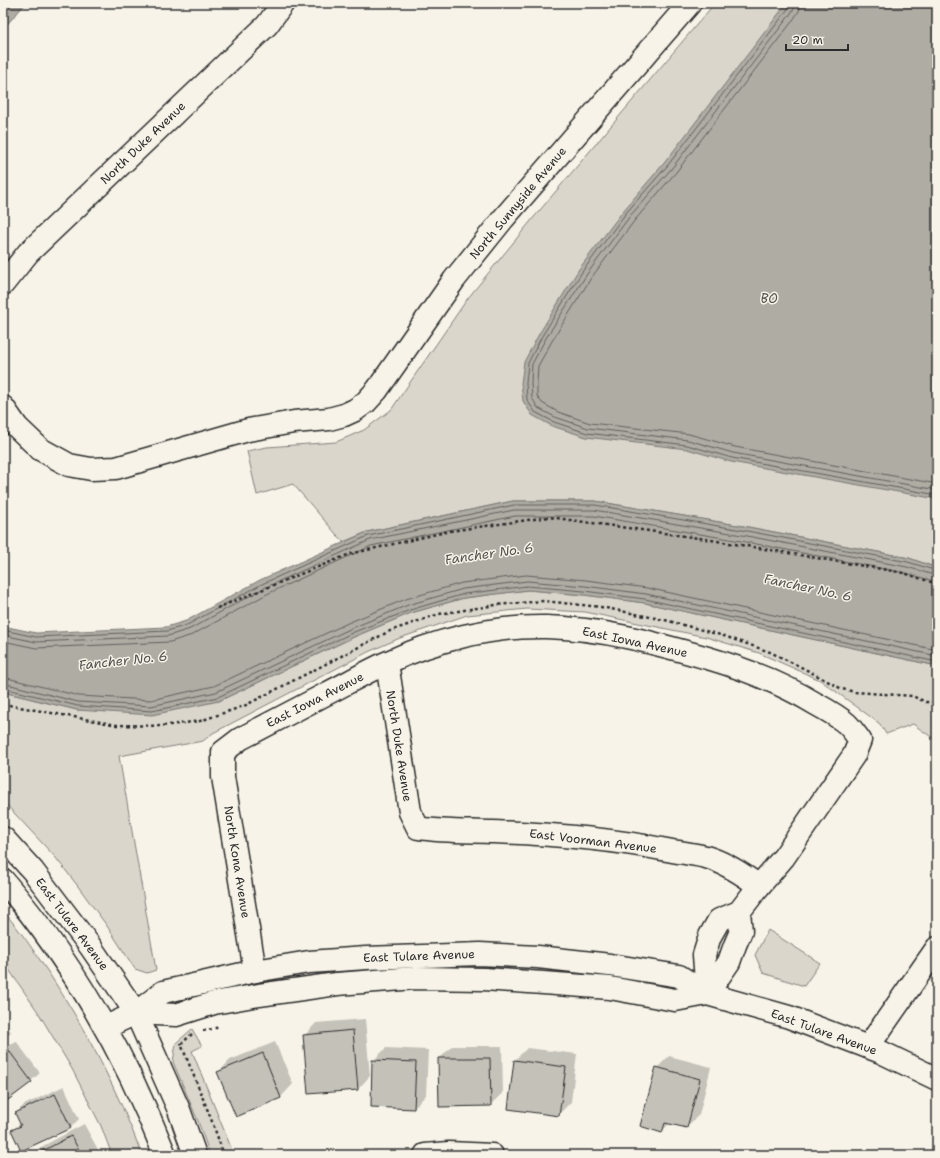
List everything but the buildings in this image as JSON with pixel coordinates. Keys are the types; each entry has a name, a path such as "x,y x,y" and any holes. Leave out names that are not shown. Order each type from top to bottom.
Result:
{"street":[{"name":"North Duke Avenue","path":"3,284 28,253 267,25 283,3"},
{"name":"North Sunnyside Avenue","path":"3,407 17,427 40,449 68,465 91,469 116,468 248,430 294,422 329,419 355,410 366,402 377,390 454,280 503,219 690,3"},
{"name":"East Iowa Avenue","path":"223,752 240,739 386,663 425,648 458,638 504,629 546,627 595,632 685,652 731,665 769,679 799,694 832,713 847,724 860,740 854,755 784,857 759,886"},
{"name":"North Duke Avenue","path":"386,663 410,812 418,828"},
{"name":"North Kona Avenue","path":"223,752 223,777 255,970"},
{"name":"East Voorman Avenue","path":"418,828 438,832 481,831 534,833 597,839 656,848 710,858 737,870 759,886"},
{"name":"East Tulare Avenue","path":"3,838 33,871 85,939 136,1013"},
{"path":"3,880 23,903 61,956 106,1027 151,1119 165,1155"},
{"path":"706,994 704,955 710,936 719,920 739,912 759,886"},
{"path":"868,1047 937,948"},
{"name":"East Tulare Avenue","path":"106,1027 136,1013 163,992 255,970 309,962 366,958 480,954 523,956 610,965 679,976 706,994 789,1017 868,1047 937,1079"},
{"name":"East Tulare Avenue","path":"136,1013 176,1015 214,1003 259,995 337,984 416,978 484,979 587,986 610,988 675,1000 706,994"},
{"path":"136,1013 179,1110 195,1155"},
{"path":"425,1155 449,1153 492,1155"}],"path":[{"path":"217,608 350,554 450,531 549,517 706,540 904,573 937,584"},
{"path":"3,704 117,725 162,726 200,721 244,706 390,631 439,614 496,605 544,601 601,607 665,620 724,636 770,652 803,668 842,690 912,696 926,702 937,702"},
{"path":"220,1027 192,1034 181,1044 224,1155"}],"shaded area":[{"name":"BO","path":"715,3 937,3 937,568 909,558 743,526 595,501 513,501 367,532 343,542 293,484 257,495 247,451 267,447 336,442 364,430 391,410 468,298 535,216"},
{"path":"528,590 584,595 645,603 937,666 937,741 913,724 886,734 880,724 820,680 759,653 706,637 585,612 527,609 467,615 400,638 368,652 213,733 203,741 119,756 156,970 147,973 135,969 107,926 56,858 3,801 3,692 77,710 219,701 356,636 411,613 464,598"},
{"path":"3,911 32,948 88,1038 123,1107 142,1155 112,1155 101,1126 72,1069 38,1012 3,961"},
{"path":"768,930 820,963 804,986 763,973 755,955"},
{"path":"192,1029 202,1046 192,1051 234,1155 210,1155 198,1121 173,1062 176,1043"}],"water":[{"path":"3,3 26,3 3,29"},
{"name":"BO","path":"787,3 937,3 937,499 731,462 687,449 586,437 552,426 532,415 523,401 521,383 524,362 539,334 579,269 623,211 665,162"},
{"name":"Fancher No. 6","path":"513,501 595,501 743,526 909,558 937,568 937,666 645,603 584,595 528,590 464,598 411,613 356,636 219,701 152,715 77,710 3,692 3,626 36,633 166,627 186,621 260,580 367,532"}]}
